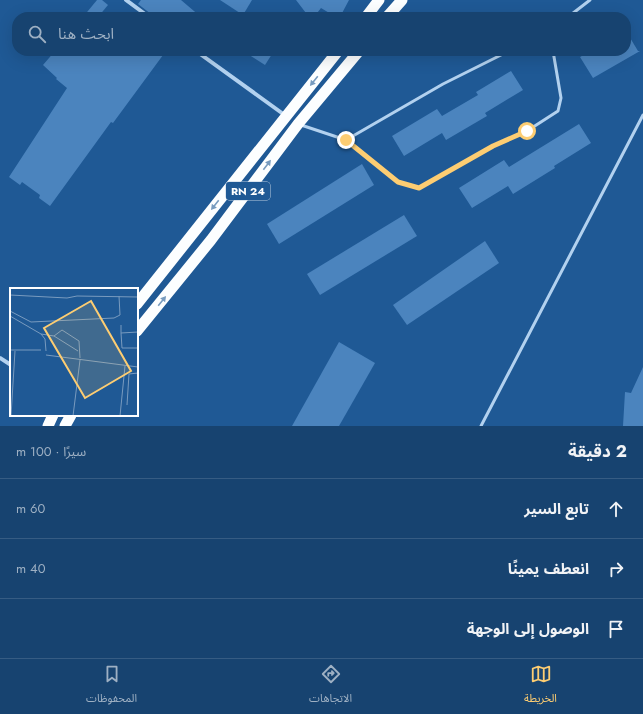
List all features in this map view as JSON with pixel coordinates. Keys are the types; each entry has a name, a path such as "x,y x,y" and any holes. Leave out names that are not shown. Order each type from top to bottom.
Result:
{"highway":[{"path":"370,12 379,0"},
{"path":"391,12 402,0"},
{"name":"RN 24","path":"138,303 334,56"},
{"name":"RN 24","path":"138,330 211,240 298,124 355,56"},
{"path":"48,426 53,416"},
{"path":"65,426 70,416"}],"street":[{"path":"126,0 142,12"},
{"path":"203,56 286,116"},
{"path":"0,358 10,364"}],"lane":[{"path":"574,12 590,0"},
{"path":"346,140 443,84 500,56"},
{"path":"298,124 346,140 398,182 419,188 493,146 527,131 558,111 561,98 554,56"},
{"path":"481,426 643,115"}],"building":[{"path":"97,0 102,0 108,5 102,12 87,12"},
{"path":"141,0 181,0 195,12 148,12 138,4"},
{"path":"220,0 252,0 245,12 238,12"},
{"path":"296,0 349,0 343,12 328,12 321,8 318,12 305,12"},
{"path":"631,39 638,51 640,51 593,78 580,57 631,56"},
{"path":"51,56 162,56 113,123 111,122 50,206 39,198 40,195 22,182 20,185 9,177 67,88 43,65"},
{"path":"251,56 271,56 265,65"},
{"path":"511,71 523,90 485,113 487,116 446,140 442,133 404,156 392,136 437,109 442,116 478,95 476,92"},
{"path":"579,124 591,143 554,166 555,168 513,194 508,186 472,208 459,188 504,160 509,167"},
{"path":"362,164 374,185 279,244 267,224"},
{"path":"404,215 417,236 320,295 307,274"},
{"path":"485,241 499,263 407,325 393,305"},
{"path":"339,342 375,363 339,426 292,426"},
{"path":"643,367 643,426 623,426 625,392 631,393"}],"route":[{"path":"346,140 398,182 419,188 493,146 527,131"}]}
